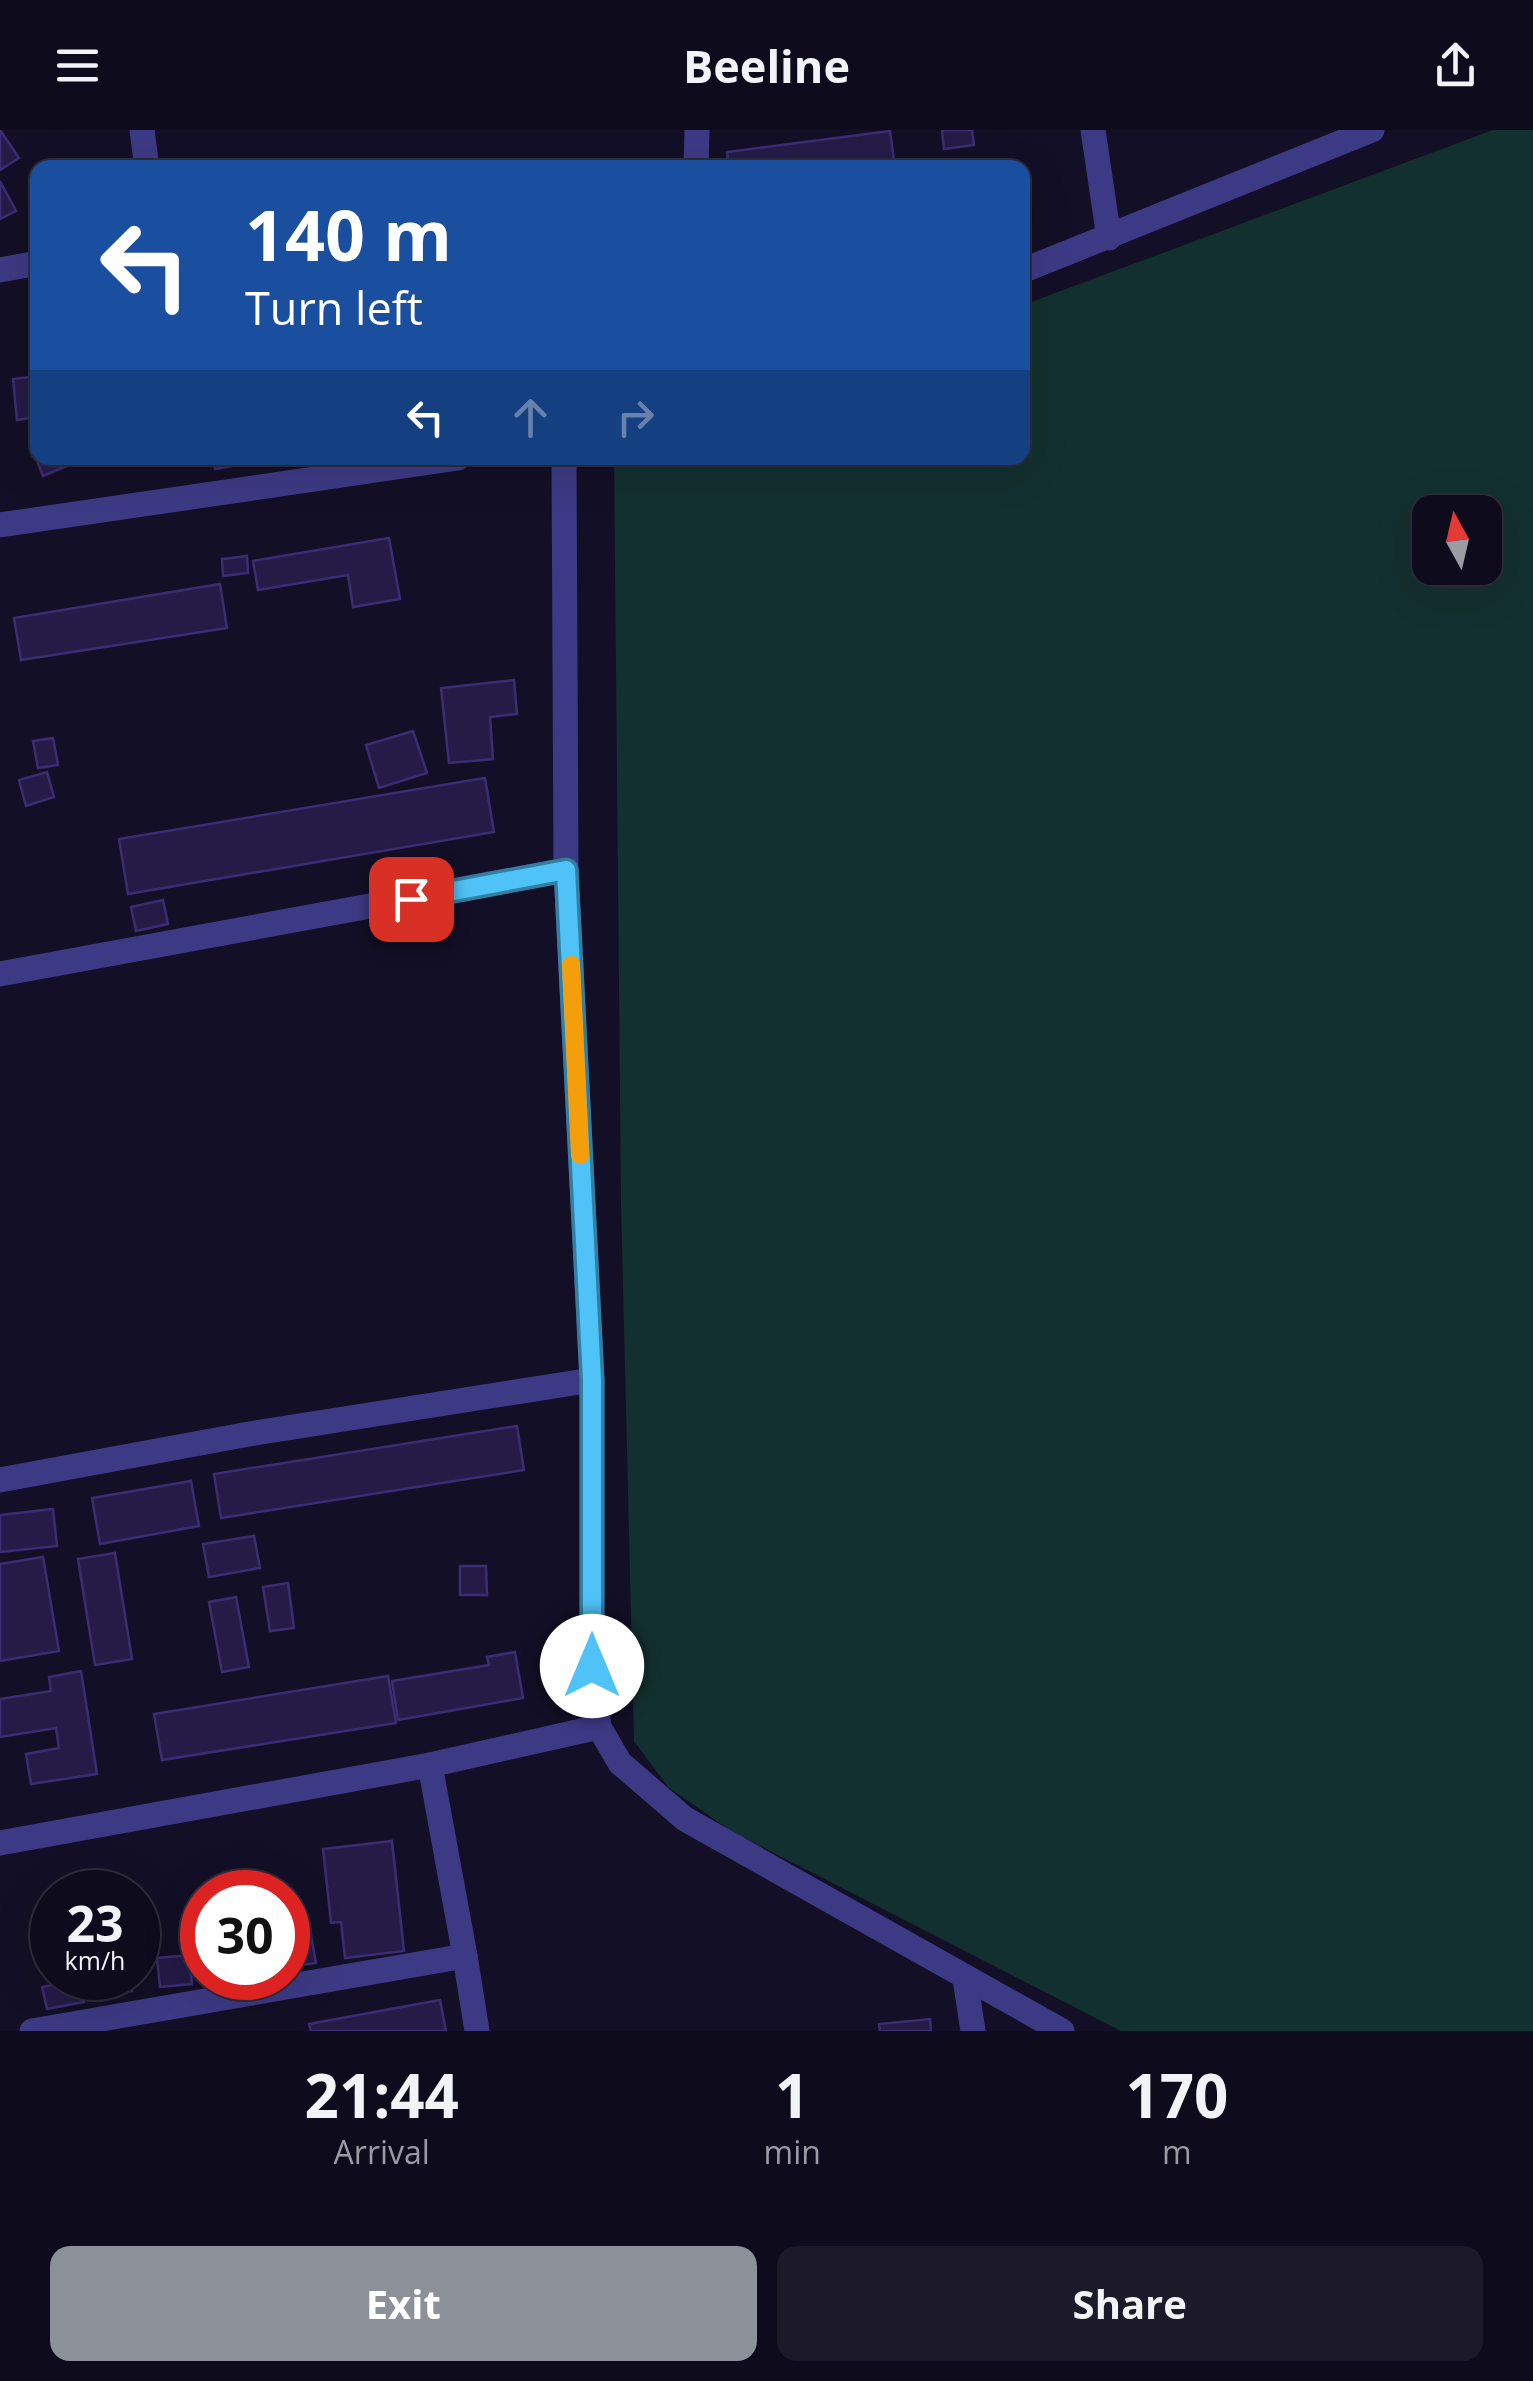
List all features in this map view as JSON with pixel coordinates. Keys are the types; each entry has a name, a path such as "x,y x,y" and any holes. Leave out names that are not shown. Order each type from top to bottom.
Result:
{"street":[{"path":"142,130 146,160"},
{"path":"696,130 696,160"},
{"path":"1093,130 1110,238"},
{"path":"1030,268 1372,130"},
{"path":"0,270 30,264"},
{"path":"0,525 410,465"},
{"path":"564,465 566,870 592,1380 592,1666 599,1727 620,1763 686,1819 965,1980 1062,2031"},
{"path":"0,974 566,870"},
{"path":"0,1480 249,1434 592,1380"},
{"path":"0,1842 430,1765 599,1727"},
{"path":"430,1765 477,2031"},
{"path":"32,2031 464,1956"},
{"path":"965,1980 973,2031"}],"green space":[{"path":"1493,130 1533,130 1533,2031 1121,2031 731,1831 668,1787 634,1741 621,1203 614,465 1030,465 1030,302"}],"building":[{"path":"0,130 19,158 0,170"},
{"path":"942,130 972,130 974,145 944,149"},
{"path":"890,131 894,160 728,160 727,152"},
{"path":"0,181 16,211 0,219"},
{"path":"30,377 30,418 17,420 13,379"},
{"path":"39,465 69,465 43,476"},
{"path":"389,538 400,599 353,607 348,575 258,590 253,561"},
{"path":"247,556 248,573 223,576 222,559"},
{"path":"220,584 227,628 21,660 14,618"},
{"path":"514,680 517,714 490,717 493,759 449,763 441,688"},
{"path":"413,731 427,773 379,788 366,745"},
{"path":"53,738 58,765 38,768 33,741"},
{"path":"47,772 54,797 26,806 19,780"},
{"path":"485,778 494,832 128,894 119,839"},
{"path":"163,900 168,924 136,931 131,907"},
{"path":"517,1426 524,1470 221,1518 214,1474"},
{"path":"191,1481 199,1526 100,1544 92,1498"},
{"path":"53,1509 57,1546 0,1552 0,1515"},
{"path":"254,1536 260,1568 209,1577 203,1544"},
{"path":"115,1553 132,1659 95,1665 78,1559"},
{"path":"43,1557 59,1651 0,1661 0,1564"},
{"path":"460,1566 486,1566 487,1595 460,1595"},
{"path":"288,1583 294,1628 270,1631 263,1587"},
{"path":"236,1597 249,1667 222,1672 209,1602"},
{"path":"515,1652 523,1698 398,1720 392,1681 489,1665 487,1657"},
{"path":"81,1671 97,1774 31,1784 26,1754 59,1748 56,1728 0,1737 0,1699 51,1691 49,1677"},
{"path":"388,1676 396,1723 162,1760 154,1714"},
{"path":"392,1841 404,1951 345,1958 341,1922 331,1923 323,1849"},
{"path":"310,1935 316,1963 310,1964"},
{"path":"180,1956 180,1985 160,1987 160,1958"},
{"path":"45,2000 84,2002 47,2009"},
{"path":"440,2000 446,2031 311,2031 309,2024"},
{"path":"930,2019 931,2031 880,2031 879,2024"}],"slow traffic":[{"path":"571,965 580,1155"}],"route":[{"path":"411,899 566,870 592,1380 592,1666"}]}
